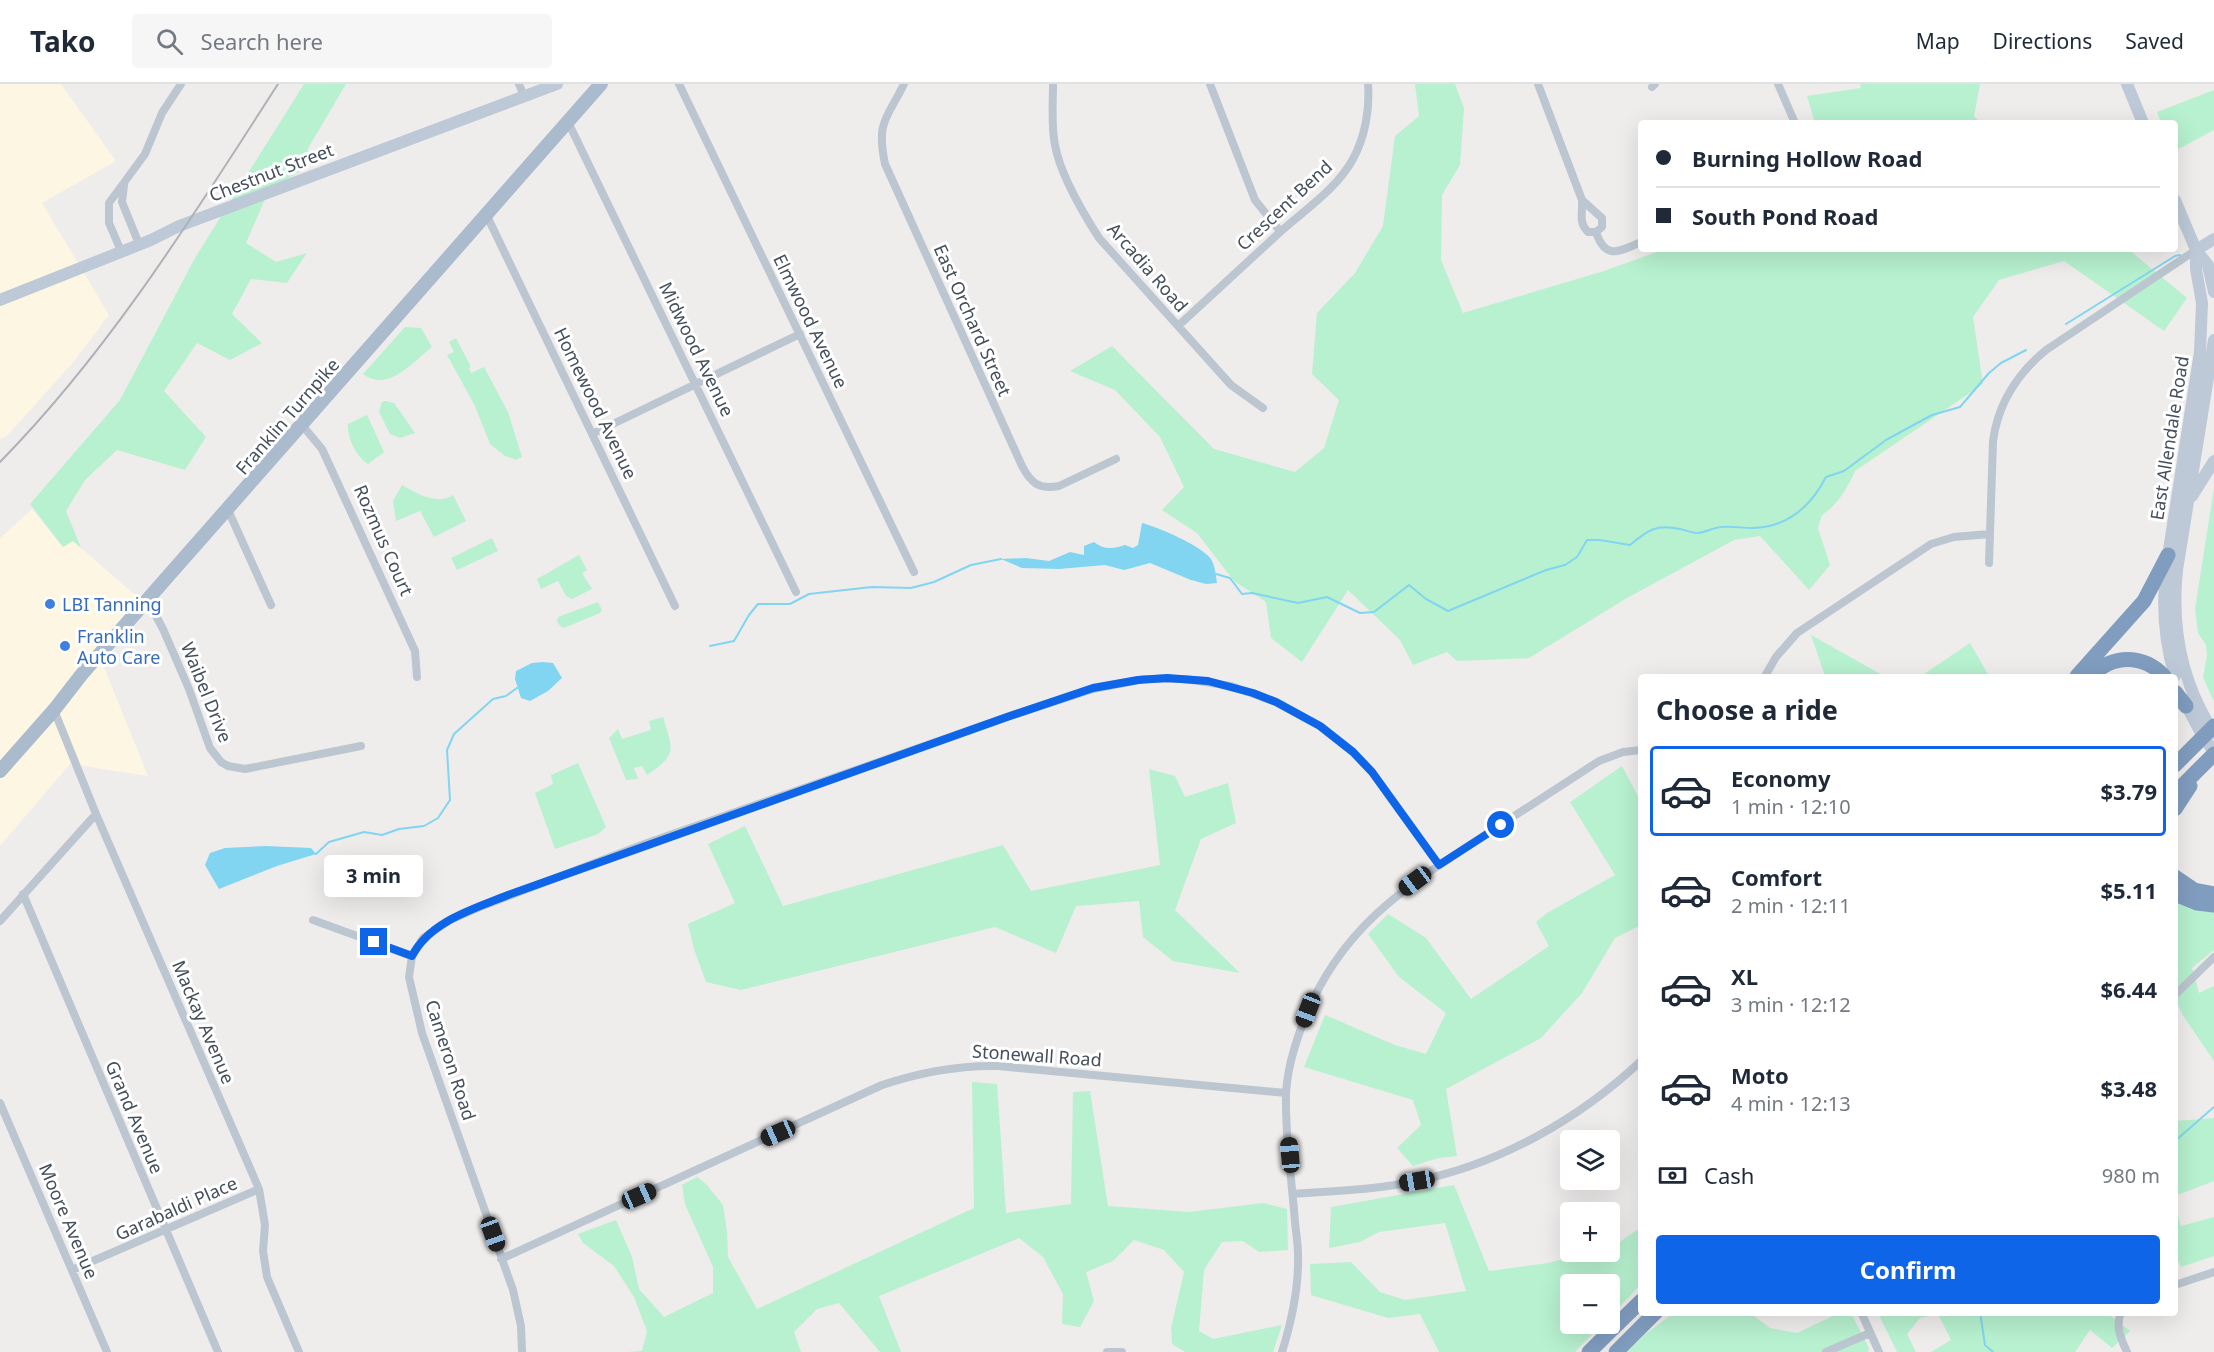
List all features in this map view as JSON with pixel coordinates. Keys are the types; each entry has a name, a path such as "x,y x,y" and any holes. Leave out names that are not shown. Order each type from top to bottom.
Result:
{"highway":[{"path":"2079,674 2138,608 2153,586 2168,555"},
{"path":"2095,674 2111,663 2131,659 2149,664 2161,674"},
{"path":"2178,696 2186,705"},
{"path":"2178,762 2214,726"},
{"path":"2178,755 2192,748"},
{"path":"2178,790 2211,757"},
{"path":"2178,805 2211,757"},
{"path":"2178,879 2194,890 2214,894"},
{"path":"2178,895 2197,903 2214,906"},
{"path":"1590,1352 1638,1304"},
{"path":"1616,1352 1652,1316"}],"main road":[{"name":"Chestnut Street","path":"0,300 521,90 557,84"},
{"path":"2127,84 2142,120"},
{"name":"Franklin Turnpike","path":"0,771 54,710 82,674 599,85"},
{"path":"2178,207 2196,250 2208,265 2214,292"},
{"path":"2196,250 2214,239"},
{"name":"East Allendale Road","path":"2174,674 2164,616 2164,585 2200,352 2202,303 2196,269 2196,250"},
{"name":"East Allendale Road","path":"2214,340 2175,585 2176,631 2182,660 2191,689 2214,734"},
{"path":"2188,502 2214,461"},
{"name":"East Allendale Road","path":"2178,685 2211,757"}],"street":[{"name":"Elmwood Avenue","path":"679,84 914,572"},
{"name":"East Orchard Street","path":"904,84 885,118 881,141 885,164 1022,466 1032,482 1040,487 1049,488 1059,486 1116,459"},
{"name":"Arcadia Road","path":"1053,84 1056,152 1086,219 1099,238 1231,385 1263,408"},
{"path":"1210,84 1255,200 1280,231"},
{"name":"Crescent Bend","path":"1178,326 1280,231 1328,191 1353,160 1368,108 1368,84"},
{"path":"1538,84 1582,200 1583,211 1580,219 1582,227 1588,232 1596,232 1602,227 1602,218 1582,200"},
{"path":"1778,84 1794,120"},
{"path":"121,251 109,223 108,212 112,198 145,154 162,113 177,85"},
{"name":"Midwood Avenue","path":"568,122 796,592"},
{"path":"124,184 122,202 139,244"},
{"name":"Homewood Avenue","path":"486,214 675,606"},
{"path":"1596,232 1600,244 1606,250 1613,252 1638,243"},
{"path":"1989,563 1995,423 2002,405 2020,375 2046,350 2196,250"},
{"path":"592,434 800,334"},
{"name":"Rozmus Court","path":"302,425 322,449 343,490 415,651 417,676"},
{"path":"228,510 271,605"},
{"path":"1766,674 1776,657 1797,633 1930,544 1954,537 1990,534"},
{"name":"Waibel Drive","path":"148,601 155,611 189,689 210,748 221,762 244,769 361,746"},
{"path":"313,920 412,956 423,938 431,931 508,895 1007,717 1093,688 1143,679 1185,679 1231,686 1276,702 1320,726 1353,752 1372,772 1439,865"},
{"name":"Mackay Avenue","path":"54,710 96,814 259,1189 265,1225 263,1251 267,1277 299,1352"},
{"path":"1282,1352 1297,1282 1299,1252 1286,1093 1288,1074 1308,1010 1331,968 1379,909 1400,892 1599,761 1623,752 1638,750"},
{"path":"0,921 96,814"},
{"name":"Grand Avenue","path":"23,894 218,1352"},
{"name":"Cameron Road","path":"412,956 409,977 422,1033 518,1309 522,1352"},
{"path":"2178,992 2214,957"},
{"path":"1293,1194 1358,1190 1417,1181 1490,1158 1526,1142 1567,1119 1611,1087 1638,1064"},
{"name":"Stonewall Road","path":"501,1259 882,1085 930,1071 964,1066 998,1066 1286,1093"},
{"name":"Moore Avenue","path":"0,1103 107,1352"},
{"name":"Garabaldi Place","path":"72,1270 259,1189"},
{"path":"2178,1285 2214,1272"},
{"path":"1864,1316 1879,1352"},
{"path":"2120,1316 2119,1332 2127,1352"},
{"path":"1826,1352 1870,1333"},
{"path":"1107,1352 1122,1352"}],"shaded area":[{"path":"0,84 61,84 116,161 42,203 109,315 76,359 7,436 0,439"},
{"path":"32,509 63,547 73,541 148,606 108,650 104,667 148,776 70,764 0,846 0,538"}],"green space":[{"path":"304,84 346,84 307,150 321,159 269,190 246,243 276,262 307,253 287,283 251,279 232,314 262,343 230,360 197,343 164,391 206,437 185,470 117,450 85,480 66,511 81,548 73,541 63,547 30,504 120,400 195,258"},
{"path":"1415,84 1455,84 1464,108 1460,165 1442,195 1441,260 1463,313 1604,271 1657,252 2132,252 2187,298 2164,331 2064,261 1999,280 1973,317 1983,384 1855,471 1842,496 1822,515 1818,528 1830,565 1809,590 1760,536 1734,540 1627,598 1529,658 1457,661 1447,652 1413,665 1400,640 1348,590 1302,662 1271,638 1266,602 1234,581 1197,533 1162,510 1184,487 1160,437 1115,390 1070,371 1112,346 1214,449 1295,472 1324,448 1339,400 1312,374 1317,313 1355,273 1383,226 1395,136 1419,116"},
{"path":"1860,84 1980,84 1974,116 1978,120 1814,120 1807,96 1861,88"},
{"path":"2214,90 2214,130 2178,149 2178,120 2160,120 2157,112"},
{"path":"405,327 421,328 432,347 391,378 372,379 363,374"},
{"path":"456,338 471,367 469,368 471,373 484,367 508,412 522,457 516,460 505,456 490,444 475,406 447,355 454,352 449,342"},
{"path":"382,402 394,403 415,433 400,438 390,434 379,412"},
{"path":"367,415 384,452 368,464 356,452 348,429 348,424"},
{"path":"402,485 420,495 434,499 453,495 466,521 434,537 420,511 396,521 393,501"},
{"path":"2214,488 2213,700 2203,677 2207,656 2206,645 2198,633 2195,609"},
{"path":"492,538 498,551 457,570 451,558"},
{"path":"579,555 587,570 582,573 592,589 572,599 566,596 558,581 541,589 537,579"},
{"path":"598,602 602,610 600,613 564,628 557,621 558,617"},
{"path":"1811,635 1880,674 1824,674"},
{"path":"1970,643 1988,674 1924,674"},
{"path":"663,717 671,744 668,756 647,775 642,766 634,768 638,779 626,780 609,738 618,729 622,739 651,730 649,721"},
{"path":"578,763 606,827 598,834 555,849 535,793 553,784 551,775"},
{"path":"1622,766 1638,796 1638,926 1615,938 1582,993 1541,1038 1446,1089 1457,1156 1439,1158 1413,1166 1397,1148 1421,1125 1413,1100 1304,1067 1325,1015 1395,1045 1426,1054 1446,1013 1399,977 1368,934 1388,914 1426,938 1471,999 1549,946 1536,922 1547,913 1615,875 1570,802"},
{"path":"1149,769 1175,776 1185,797 1228,783 1236,823 1201,839 1175,910 1240,973 1173,961 1143,937 1139,901 1076,906 1056,953 995,927 741,990 706,982 688,924 735,903 708,844 745,826 783,906 1003,845 1031,891 1160,865"},
{"path":"2178,893 2214,901 2214,950 2192,968 2199,993 2214,986 2214,1061 2182,1014 2178,1004"},
{"path":"972,1082 997,1084 1006,1213 1071,1204 1073,1092 1090,1091 1108,1206 1189,1212 1263,1203 1287,1209 1288,1250 1259,1252 1243,1241 1222,1242 1204,1270 1199,1331 1213,1339 1282,1325 1273,1352 1185,1352 1172,1344 1171,1328 1184,1272 1164,1250 1134,1240 1113,1261 1086,1272 1094,1301 1080,1327 1062,1324 1063,1294 1043,1257 1019,1238 879,1296 901,1352 880,1352 839,1303 817,1309 794,1332 801,1352 627,1352 642,1351 647,1331 634,1297 614,1266 583,1243 578,1234 616,1220 632,1257 639,1289 664,1317 713,1293 713,1267 685,1204 682,1185 697,1177 706,1184 723,1205 728,1257 757,1309 974,1208"},
{"path":"2214,1118 2214,1181 2178,1195 2178,1121"},
{"path":"1454,1185 1489,1271 1560,1260 1560,1262 1620,1262 1620,1242 1638,1229 1638,1287 1620,1306 1620,1274 1560,1274 1560,1334 1592,1334 1575,1352 1439,1352 1420,1314 1388,1318 1311,1295 1310,1264 1351,1262 1380,1292 1405,1300 1466,1291 1445,1223 1379,1232 1360,1242 1329,1248 1331,1207"},
{"path":"2178,1216 2181,1226 2214,1217 2214,1256 2181,1267 2178,1260"},
{"path":"1670,1316 1754,1316 1770,1328 1797,1333 1833,1316 1853,1316 1869,1348 1868,1352 1627,1352 1644,1335"},
{"path":"1879,1316 1929,1316 1920,1318 1907,1334 1916,1352 1897,1352"},
{"path":"1939,1316 2111,1316 2130,1331 2112,1348 2090,1330 2075,1352 1931,1352 1951,1340"}],"water":[{"path":"1142,523 1158,528 1199,548 1211,559 1217,583 1206,584 1191,580 1150,563 1124,570 1105,565 1059,569 1022,568 1001,559 1026,558 1049,561 1070,552 1084,555 1084,546 1094,542 1105,548 1125,545 1133,548 1138,545"},
{"path":"532,663 553,663 562,678 548,691 530,701 521,698 515,679 516,671"},
{"path":"266,846 311,848 316,854 277,866 219,889 205,865 210,853 225,848"}],"waterway":[{"path":"2066,324 2180,255"},
{"path":"1216,574 1230,578 1242,594 1252,593 1298,603 1327,597 1360,613 1374,612 1409,585 1426,599 1448,611 1546,570 1565,565 1577,557 1587,540 1630,545 1642,535 1658,528 1665,527 1698,533 1721,527 1753,528 1777,524 1806,506 1826,477 1844,471 1886,440 1932,415 1960,407 1989,373 2001,363 2026,350"},
{"path":"710,646 734,641 758,604 790,604 809,594 872,587 911,588 934,582 971,565 1001,559"},
{"path":"316,854 329,842 364,832 382,835 399,829 424,826 438,818 450,800 447,750 454,734 493,699 506,696 517,688"},
{"path":"2178,1138 2214,1107"},
{"path":"1981,1316 1985,1345 1993,1352"}],"railway":[{"path":"0,462 40,419 114,328 182,232 278,84"}],"place":[{"name":"LBI Tanning","path":"50,604"},
{"name":"Franklin Auto Care","path":"65,646"}],"route":[{"path":"374,942 412,956 423,938 431,931 450,920 508,895 647,843 1007,717 1093,688 1143,679 1185,679 1231,686 1276,702 1320,726 1353,752 1372,772 1388,791 1439,865 1501,825"}]}
